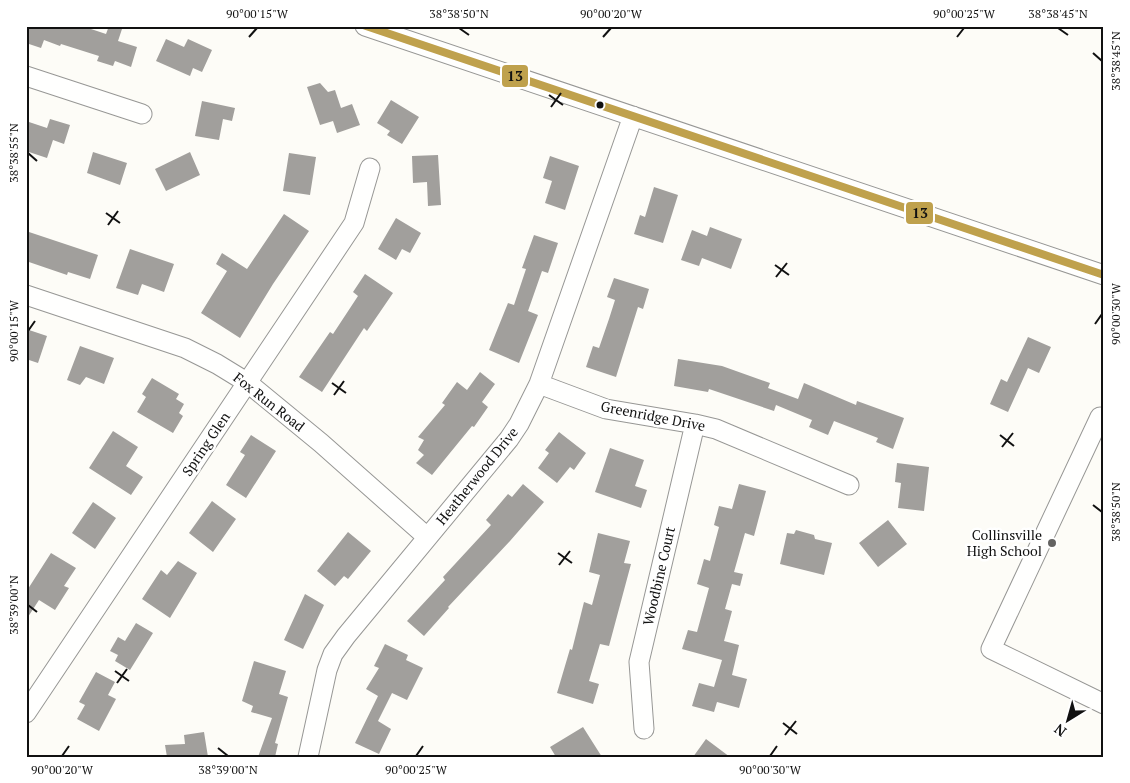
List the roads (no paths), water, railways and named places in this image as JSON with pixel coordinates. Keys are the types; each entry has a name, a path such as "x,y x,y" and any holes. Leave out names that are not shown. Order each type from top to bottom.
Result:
{"street":[{"path":"365,26 1104,275"},
{"path":"26,76 142,114"},
{"name":"Heatherwood Drive","path":"308,757 332,654 509,439 519,424 539,384 633,116"},
{"name":"Spring Glen","path":"26,713 354,223 370,168"},
{"name":"Fox Run Road","path":"26,294 185,348 248,382 321,442 427,537"},
{"name":"Greenridge Drive","path":"539,384 606,409 716,429 849,485"},
{"path":"1104,419 1100,417 990,649 1104,704"},
{"name":"Woodbine Court","path":"644,729 640,662 695,424"}],"place":[{"name":"Collinsville High School","path":"1052,543"}]}
